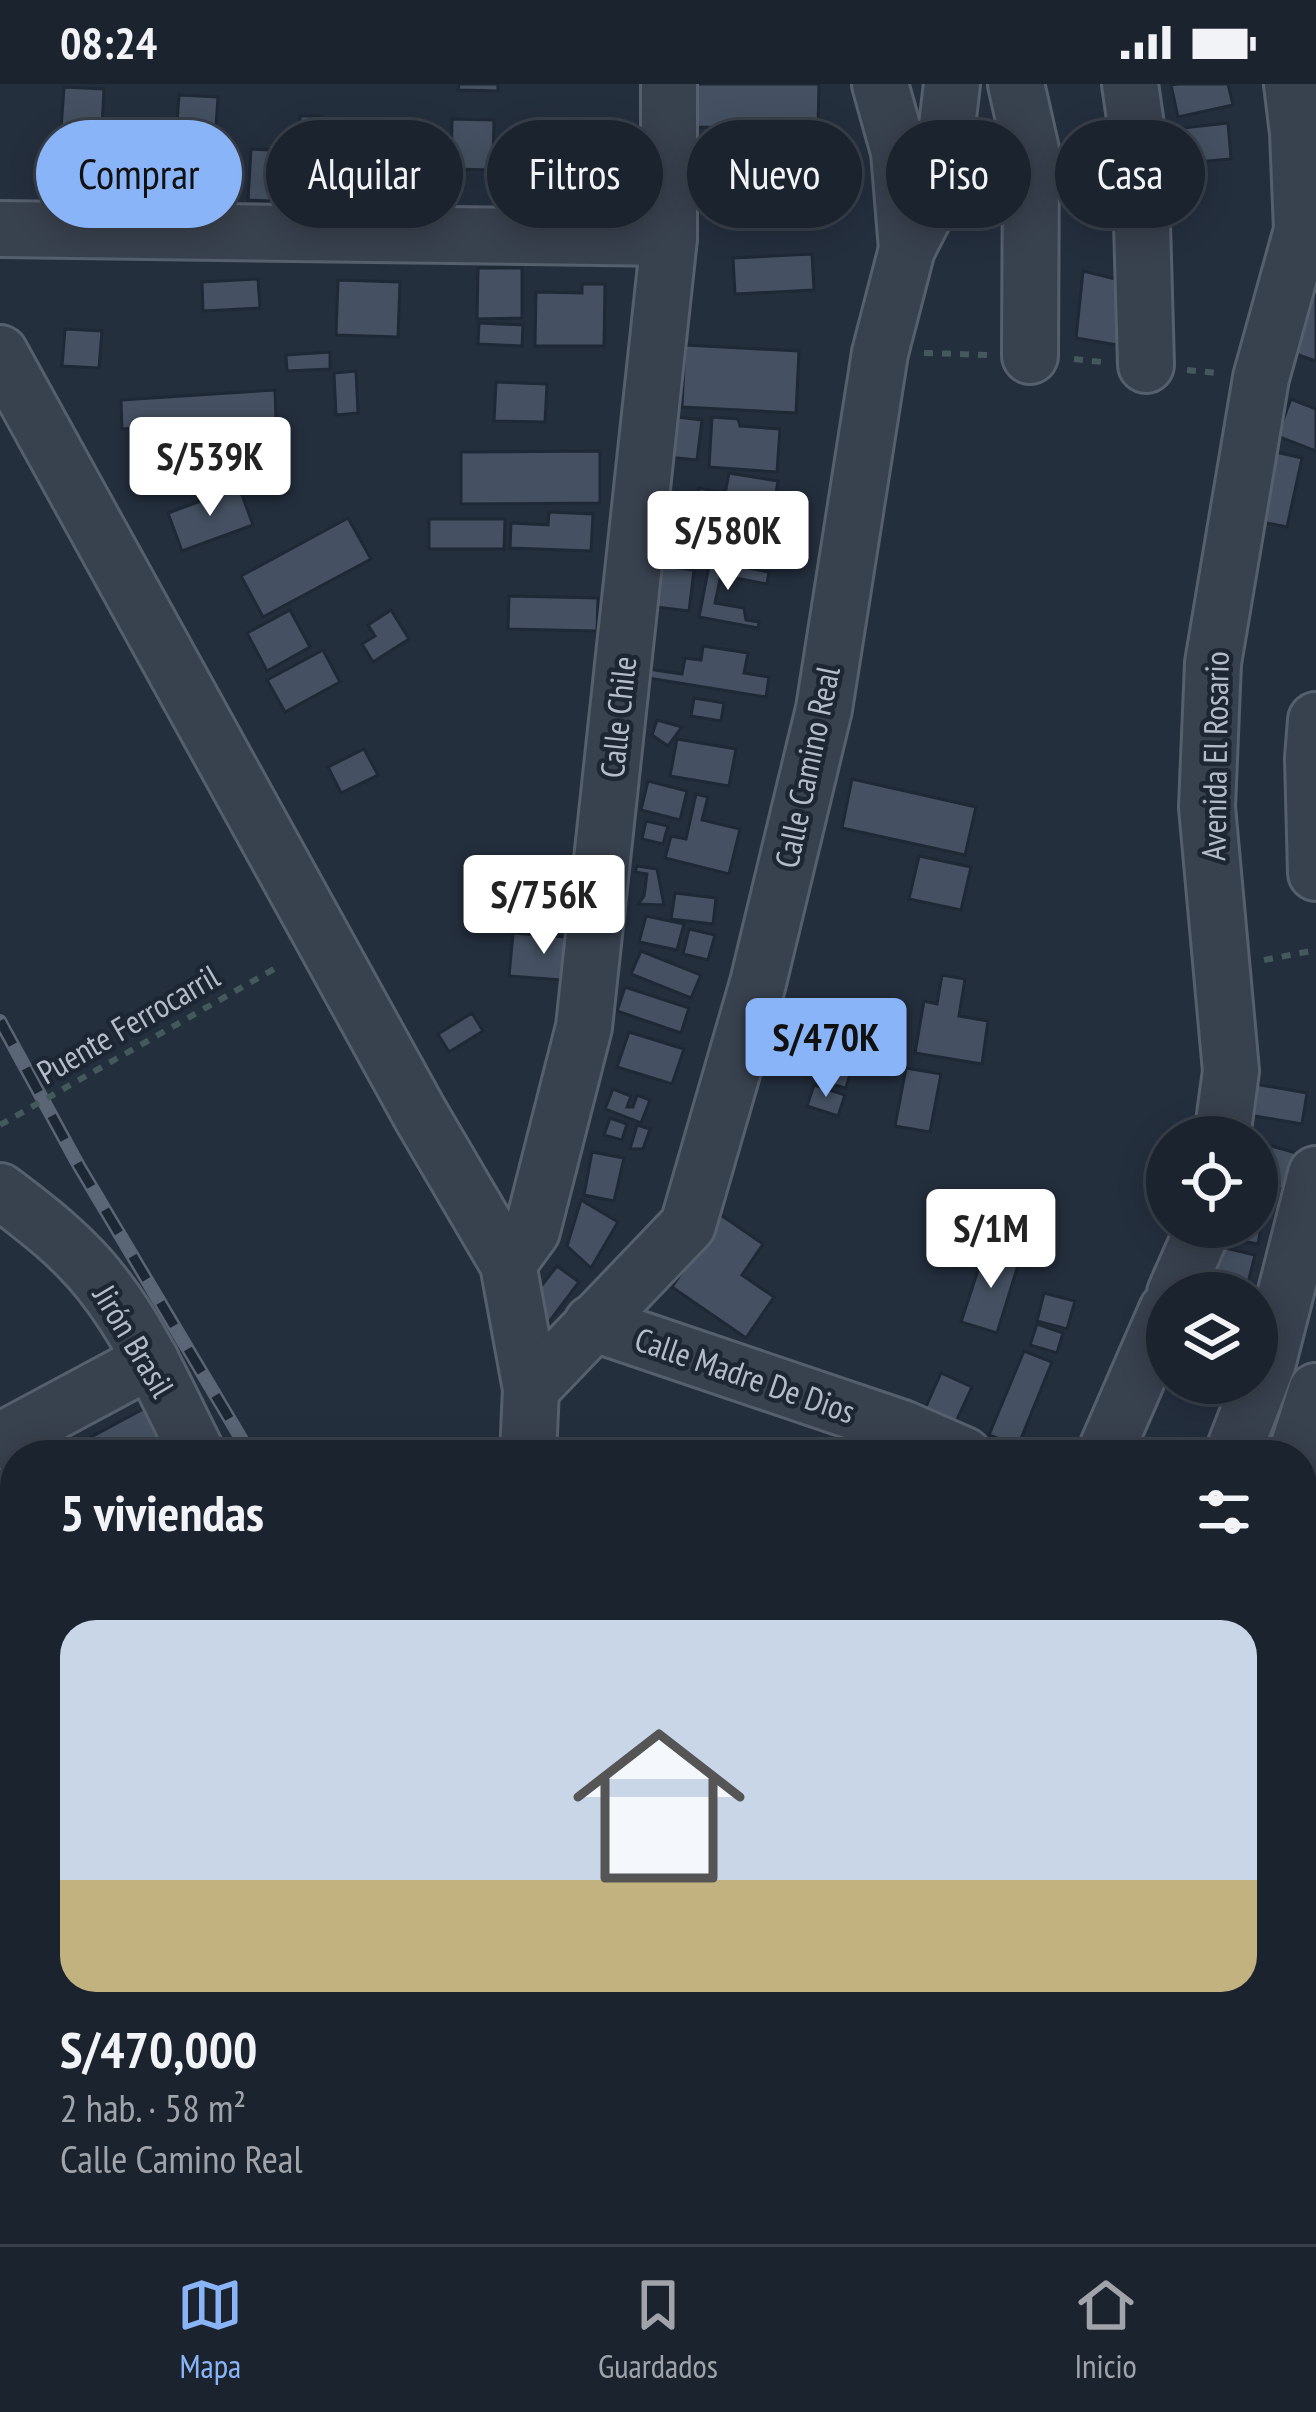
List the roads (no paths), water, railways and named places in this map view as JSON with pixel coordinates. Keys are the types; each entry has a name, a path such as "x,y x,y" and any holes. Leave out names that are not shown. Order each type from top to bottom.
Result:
{"street":[{"name":"Calle Chile","path":"508,1264 532,1231 584,1027 669,238 669,84"},
{"path":"880,84 899,152 907,249"},
{"name":"Calle Camino Real","path":"531,1389 688,1225 758,983 824,709 880,352 907,249 940,185 952,84"},
{"path":"1016,84 1031,150 1030,356"},
{"path":"1130,84 1140,153 1146,365"},
{"name":"Avenida El Rosario","path":"1225,1116 1231,1071 1207,807 1213,663 1261,378 1302,230 1292,84"},
{"path":"0,229 669,238"},
{"path":"0,353 420,1114 508,1264 531,1389 530,1440"},
{"path":"1316,720 1312,758 1316,873"},
{"path":"1238,1440 1268,1362 1316,1174"},
{"name":"Jirón Brasil","path":"0,1191 41,1223 103,1284 151,1360 191,1440"},
{"name":"Calle Madre De Dios","path":"592,1323 892,1440"},
{"path":"1110,1440 1146,1358"},
{"path":"2,1440 151,1360"},
{"path":"1301,1440 1316,1391"}],"railway":[{"path":"0,1021 79,1166 242,1440"}]}
